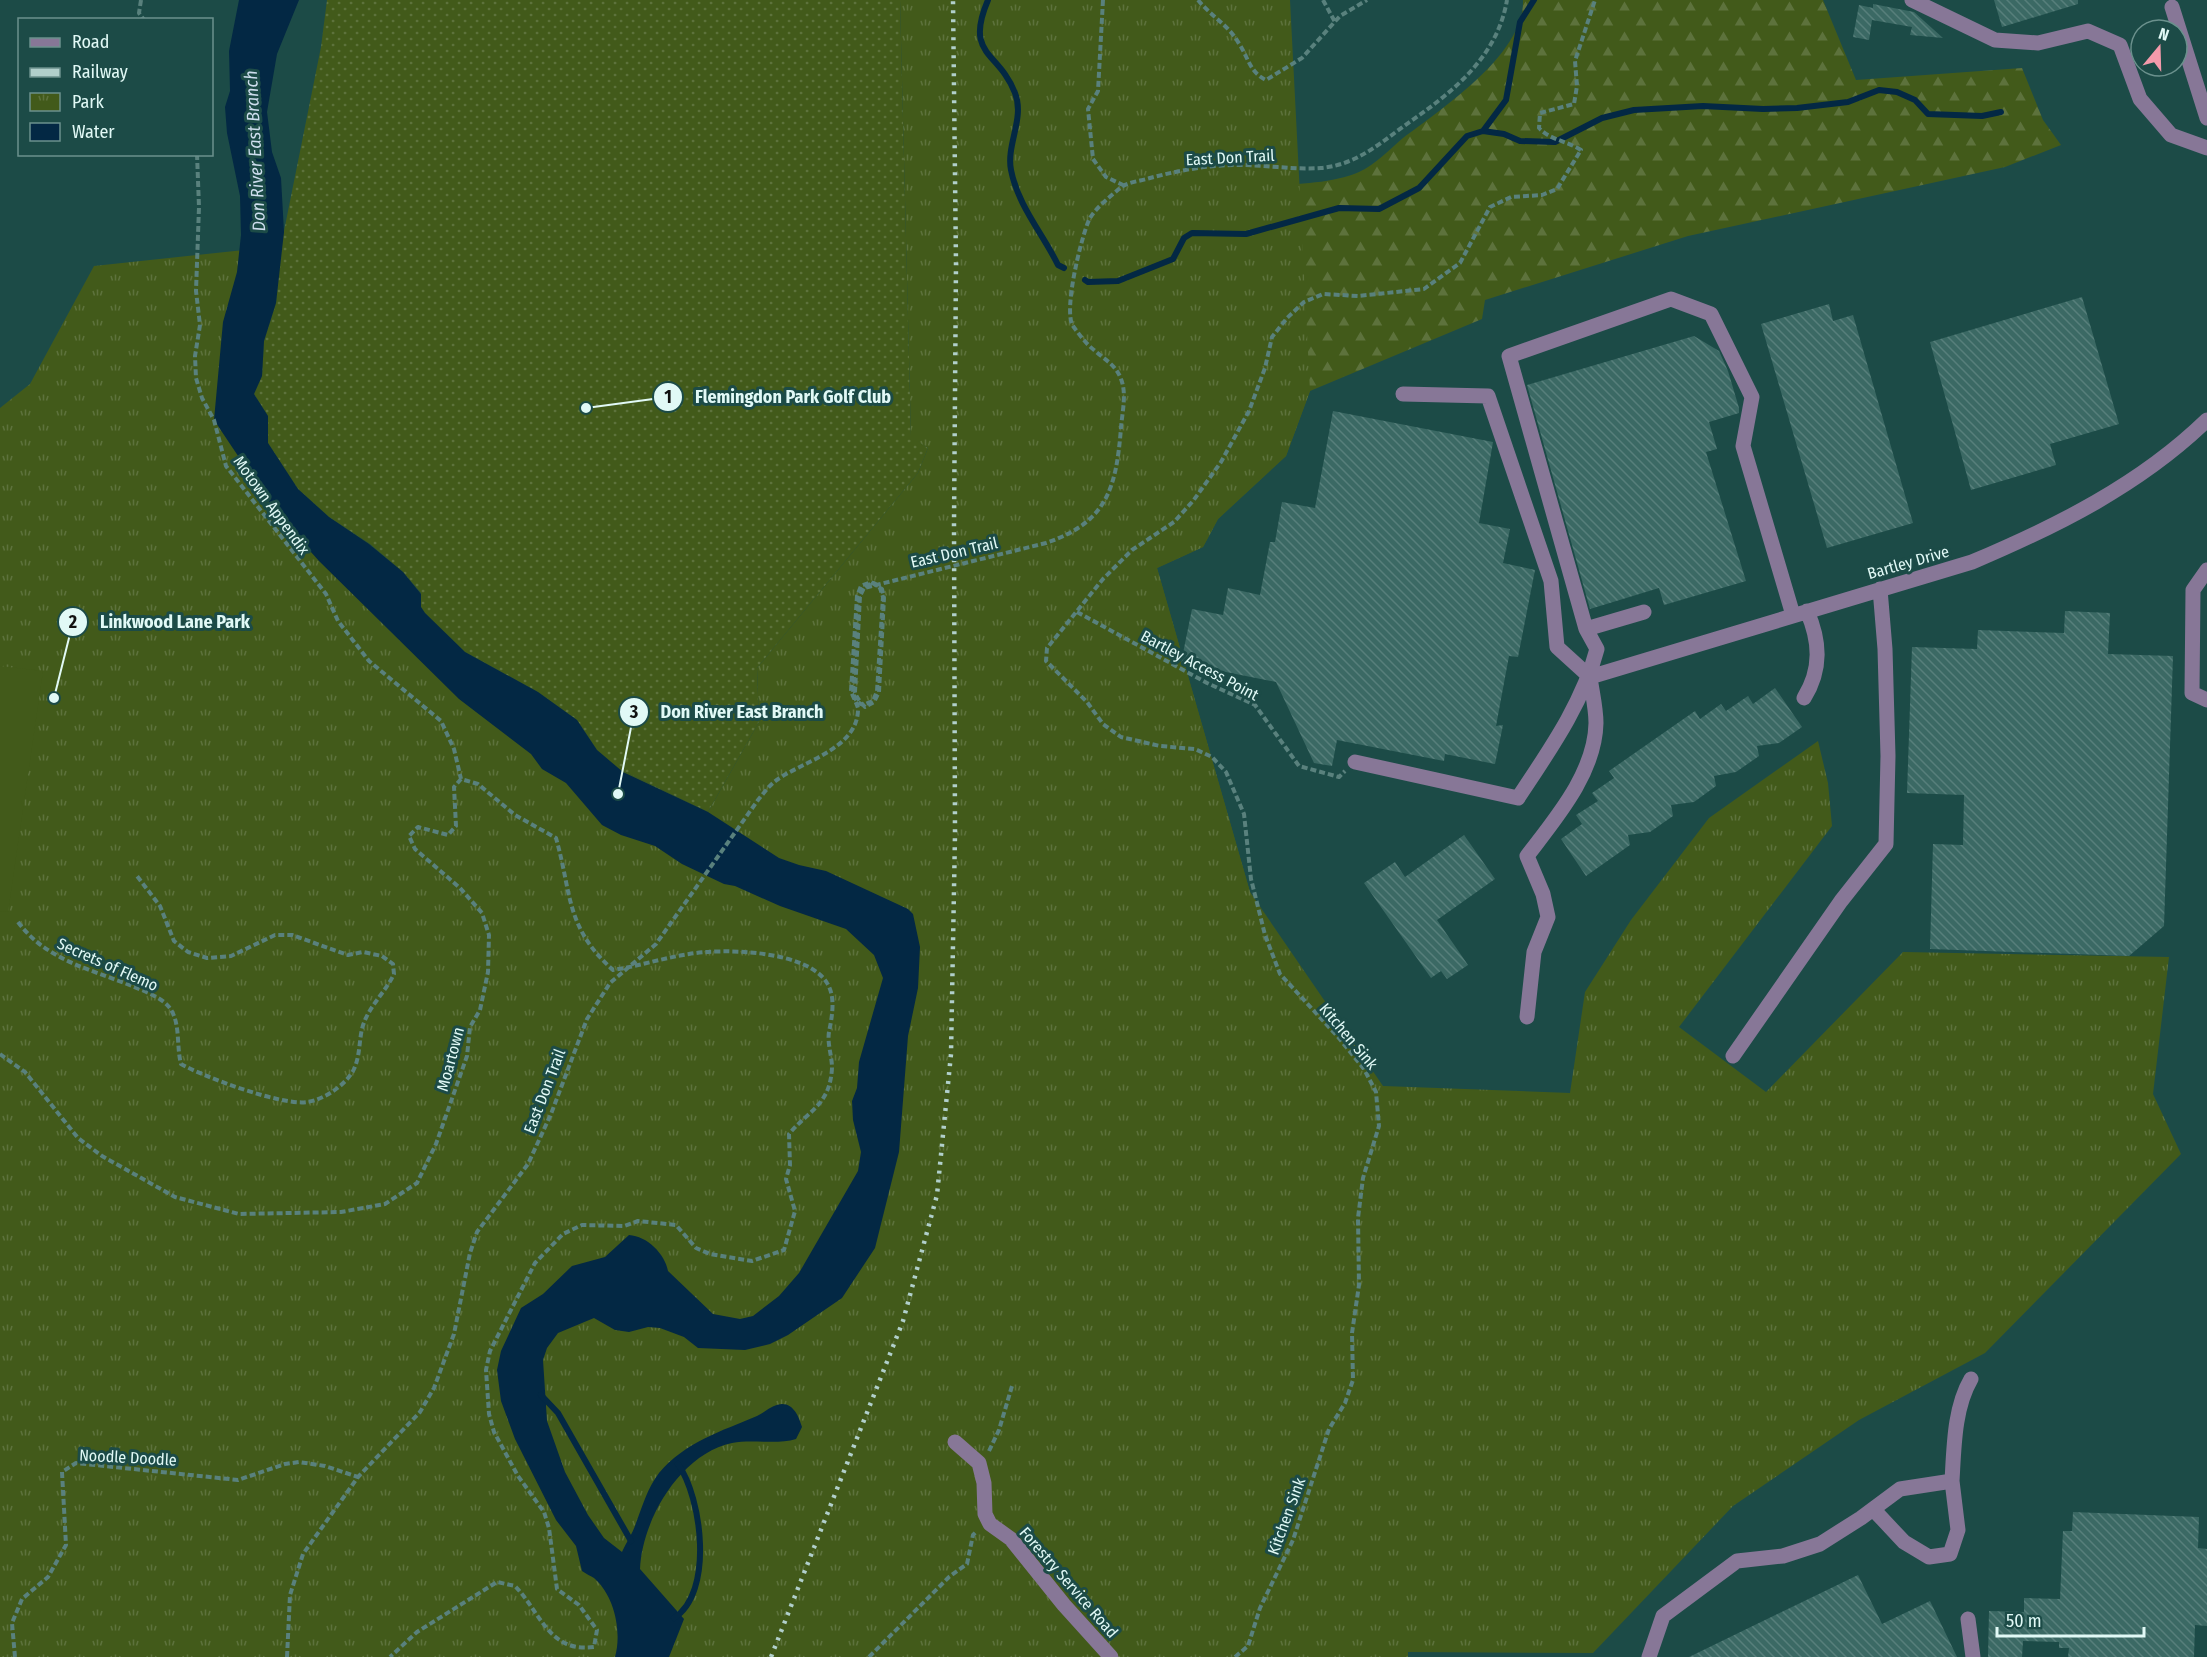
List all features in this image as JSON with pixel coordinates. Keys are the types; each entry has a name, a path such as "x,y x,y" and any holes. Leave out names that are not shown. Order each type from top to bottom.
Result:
{"street":[{"path":"1912,0 1995,40 2038,43 2088,31 2120,45 2140,99 2171,135 2207,148"},
{"path":"2172,7 2207,118"},
{"path":"1355,762 1518,798 1556,740 1590,677 1598,649 1586,628 1509,356 1527,347 1671,299 1711,314 1752,397 1743,446 1800,613 1814,627 1818,652 1814,681 1804,698"},
{"path":"1403,394 1488,396 1551,581 1557,647 1590,677 1596,722 1588,762 1563,805 1527,856 1543,894 1548,918 1534,952 1527,1017"},
{"name":"Bartley Drive","path":"1590,677 1972,562 2046,529 2114,493 2200,435 2207,420"},
{"path":"2207,570 2193,590 2192,693 2207,700"},
{"path":"1733,1056 1833,913 1886,844 1888,727 1880,589"},
{"path":"1586,628 1644,612"},
{"path":"1873,1509 1905,1542 1929,1557 1950,1554 1958,1530 1952,1481 1954,1442 1963,1392 1971,1379"},
{"path":"955,1442 975,1458 981,1468"},
{"name":"Forestry Service Road","path":"981,1468 985,1514 994,1529 1011,1539 1064,1605 1111,1657"},
{"path":"1649,1657 1663,1616 1737,1561 1783,1556 1820,1544 1900,1489 1952,1481"},
{"path":"1968,1618 1973,1657"}],"path":[{"path":"141,0 139,13 143,18"},
{"path":"1103,0 1098,91 1088,109 1093,159 1106,177 1123,185"},
{"path":"1198,0 1239,42 1245,59 1258,76 1266,80 1302,58 1335,22 1367,0"},
{"path":"1323,0 1335,22"},
{"name":"East Don Trail","path":"287,1657 290,1595 309,1545 358,1477 420,1412 434,1388 453,1334 470,1253 477,1232 528,1164 551,1114 587,1019 610,982 657,944 758,800 774,782 837,746 855,719 858,706 851,691 857,596 861,586 871,582 880,588 883,597 877,691 873,701 864,705 859,703 856,701 853,692 859,596 862,587 868,585 874,583 882,589 884,598 879,692 874,702 865,706 860,701 857,699 855,692 860,596 864,588 874,585 884,582 893,579 1046,543 1076,531 1100,508 1116,474 1124,395 1121,379 1112,363 1092,349 1071,323 1071,294 1079,252 1090,218 1123,185 1198,167 1239,165 1319,168 1345,164 1360,157 1446,97 1468,76 1487,51 1505,12 1507,0"},
{"name":"Kitchen Sink","path":"1235,1657 1248,1646 1260,1608 1293,1540 1329,1429 1345,1403 1353,1380 1352,1333 1359,1286 1358,1218 1363,1179 1379,1126 1376,1092 1364,1069 1351,1053 1280,974 1271,954 1251,879 1244,814 1226,772 1212,757 1195,749 1160,746 1121,737 1103,724 1087,702 1046,661 1047,648 1132,550 1174,522 1193,501 1221,462 1249,411 1265,368 1272,337 1304,302 1323,294 1359,296 1424,289 1460,263 1490,207 1511,197 1542,195 1557,189 1581,150 1570,142 1546,136 1539,128 1540,113 1574,104 1577,86 1575,61 1596,0"},
{"name":"Motown Appendix","path":"197,156 199,207 196,291 200,325 195,356 196,378 202,398 214,420 226,466 326,594 338,621 369,661 441,721 454,748 461,779"},
{"name":"Bartley Access Point","path":"1077,612 1208,683 1255,705 1279,734 1299,766 1339,777 1355,762"},
{"path":"390,1657 417,1632 497,1582 515,1586 549,1631 567,1646 578,1649 594,1647 597,1630 579,1605 557,1589 549,1528 544,1512 513,1467 494,1432 489,1414 486,1370 490,1351 535,1263 563,1234 582,1225 624,1226 638,1221 676,1225 696,1248 710,1254 752,1261 784,1251 795,1211 786,1179 790,1165 789,1134 799,1122 821,1105 832,1071 829,1035 832,999 827,983 816,971 783,958 749,953 690,953 613,970 600,958 583,934 569,903 556,838 515,814 478,784 461,779"},
{"name":"Moartown","path":"0,1054 25,1072 78,1138 102,1156 175,1197 238,1214 341,1212 385,1204 417,1183 436,1144 467,1056 470,1027 480,1010 488,972 489,935 482,913 460,888 415,849 409,836 418,827 448,836 456,826 454,787 461,779"},
{"name":"Secrets of Flemo","path":"18,922 31,939 53,955 148,993 168,1006 177,1023 177,1048 181,1064 202,1076 275,1098 307,1102 337,1089 354,1070 362,1028 372,1005 394,974 393,964 382,956 363,952 348,955 292,935 275,935 231,956 207,958 188,952 174,941 160,906 137,876"},
{"path":"981,1468 999,1431 1012,1386"},
{"name":"Noodle Doodle","path":"15,1657 12,1623 22,1599 48,1577 66,1545 62,1511 62,1472 76,1463 238,1480 285,1464 299,1462 325,1466 358,1477"},
{"path":"869,1657 949,1577 967,1564 973,1535 988,1528 994,1529"}],"green space":[{"path":"327,0 900,0 911,436 928,448 918,473 757,668 759,722 708,812 617,768 597,750 577,720 538,692 465,652 425,613 421,607 421,593 403,572 370,544 329,517 298,489 268,443 268,416 254,394 262,376 264,341 276,303 281,246 321,47"},
{"path":"900,0 1290,0 1310,391 1286,456 1218,519 1203,547 1157,568 1250,892 1383,1086 1570,1093 1585,992 1631,920 1709,818 1818,741 1828,783 1832,826 1679,1027 1766,1092 1903,952 2169,957 2153,1094 2181,1154 1985,1353 1859,1420 1733,1506 1593,1653 1408,1652 1408,1657 0,1657 0,408 30,384 94,266 281,246 276,303 264,341 262,376 254,394 268,416 268,443 298,489 329,517 369,544 403,572 421,594 421,607 425,613 465,652 538,692 577,720 597,750 617,768 708,812 759,722 757,668 918,473 928,448 911,437"},
{"path":"1523,0 1823,0 1856,80 2022,68 2043,120 2061,145 2005,167 1688,236 1485,300 1482,319 1310,391 1286,456 1218,519 1203,547 1157,568 1250,892 1408,1657 967,985 1264,186 1337,179 1359,172 1371,165 1458,96 1496,60 1520,20"},
{"path":"0,666 43,671 8,912 0,911"}],"water":[{"path":"239,0 299,0 277,54 267,112 272,152 281,178 284,232 276,303 264,341 262,376 254,394 268,416 268,443 298,489 329,517 369,544 403,572 421,594 421,607 425,613 465,652 538,692 577,720 597,750 623,772 708,812 779,858 826,871 908,909 913,914 920,947 918,988 908,1036 899,1152 875,1248 842,1298 788,1335 770,1344 745,1350 698,1348 684,1337 660,1328 648,1327 629,1332 615,1330 594,1318 558,1333 547,1348 543,1360 547,1421 565,1472 588,1515 604,1538 622,1552 655,1479 680,1453 717,1432 778,1405 790,1406 799,1419 802,1427 796,1439 781,1442 732,1443 696,1460 667,1492 656,1510 642,1550 640,1569 684,1619 669,1657 615,1657 618,1637 612,1605 594,1578 582,1571 576,1546 556,1520 515,1439 501,1401 497,1370 501,1351 521,1308 543,1294 572,1266 605,1257 629,1235 636,1236 654,1247 663,1258 668,1271 713,1314 740,1319 753,1316 779,1296 799,1273 858,1171 861,1152 853,1120 852,1101 857,1088 859,1062 883,978 874,955 846,929 780,906 735,886 724,884 682,864 655,846 621,835 602,825 566,783 542,769 531,754 459,699 319,561 277,514 214,420 223,322 237,272 241,235 240,196 227,133 225,107 230,91 229,51"}],"building":[{"path":"1994,0 2078,0 2078,4 2002,27"},
{"path":"1873,4 1914,12 1943,38 1910,35 1912,27 1872,20 1869,40 1853,37 1859,5 1873,8"},
{"path":"2082,297 2119,424 2050,444 2056,465 1971,490 1930,342"},
{"path":"1829,304 1833,321 1853,315 1913,523 1827,548 1761,324"},
{"path":"1694,336 1719,351 1728,371 1739,408 1739,413 1709,422 1717,449 1706,452 1746,581 1664,605 1659,588 1590,609 1527,385"},
{"path":"1333,411 1493,442 1479,523 1510,529 1503,563 1535,570 1518,657 1509,656 1496,726 1503,725 1495,764 1445,754 1444,761 1337,740 1332,766 1314,763 1276,682 1181,663 1192,609 1223,615 1228,588 1260,595 1270,542 1275,542 1282,502 1315,508"},
{"path":"2065,611 2110,613 2108,654 2173,656 2164,926 2129,956 1930,949 1933,844 1963,845 1964,795 1907,793 1912,647 1977,649 1978,630 2064,633"},
{"path":"1775,688 1802,727 1779,743 1757,746 1759,756 1736,772 1714,776 1716,786 1694,802 1671,805 1673,816 1650,832 1628,835 1630,845 1586,876 1561,839 1582,824 1576,815 1598,801 1592,793 1614,778 1609,771 1695,711 1700,719 1721,704 1726,711 1748,696 1753,704"},
{"path":"1464,835 1495,879 1437,920 1468,965 1447,979 1441,971 1431,978 1364,883 1395,862 1405,877"},
{"path":"2073,1512 2199,1517 2198,1548 2207,1549 2207,1626 2195,1625 2194,1657 2068,1657 2069,1648 2059,1648 2059,1642 2023,1641 2022,1657 1988,1657 1989,1611 2024,1612 2024,1598 2060,1599 2063,1531 2072,1531"},
{"path":"1858,1575 1882,1624 1930,1601 1957,1657 1689,1657"}],"waterway":[{"path":"988,0 980,32 982,43 986,52 1008,79 1017,102 1017,122 1010,161 1014,183 1025,208 1058,265 1064,268"},
{"path":"1483,131 1506,100 1520,22 1534,0"},
{"path":"1085,280 1088,282 1118,281 1173,259 1184,238 1192,233 1246,234 1339,208 1379,209 1419,188 1467,136 1483,131 1504,134 1520,141 1555,142 1602,118 1634,110 1703,106 1797,108 1848,102 1879,90 1897,92 1915,100 1928,114 1982,116 2001,112"},
{"path":"541,1395 558,1413 631,1541"},
{"path":"674,1618 687,1606 695,1588 700,1544 693,1499 678,1464"}],"railway":[{"path":"771,1657 903,1321 937,1195 951,1054 955,834 956,264 953,0"}],"place":[{"name":"Flemingdon Park Golf Club","path":"586,408"},
{"name":"Linkwood Lane Park","path":"54,698"},
{"name":"Don River East Branch","path":"618,794"}]}
